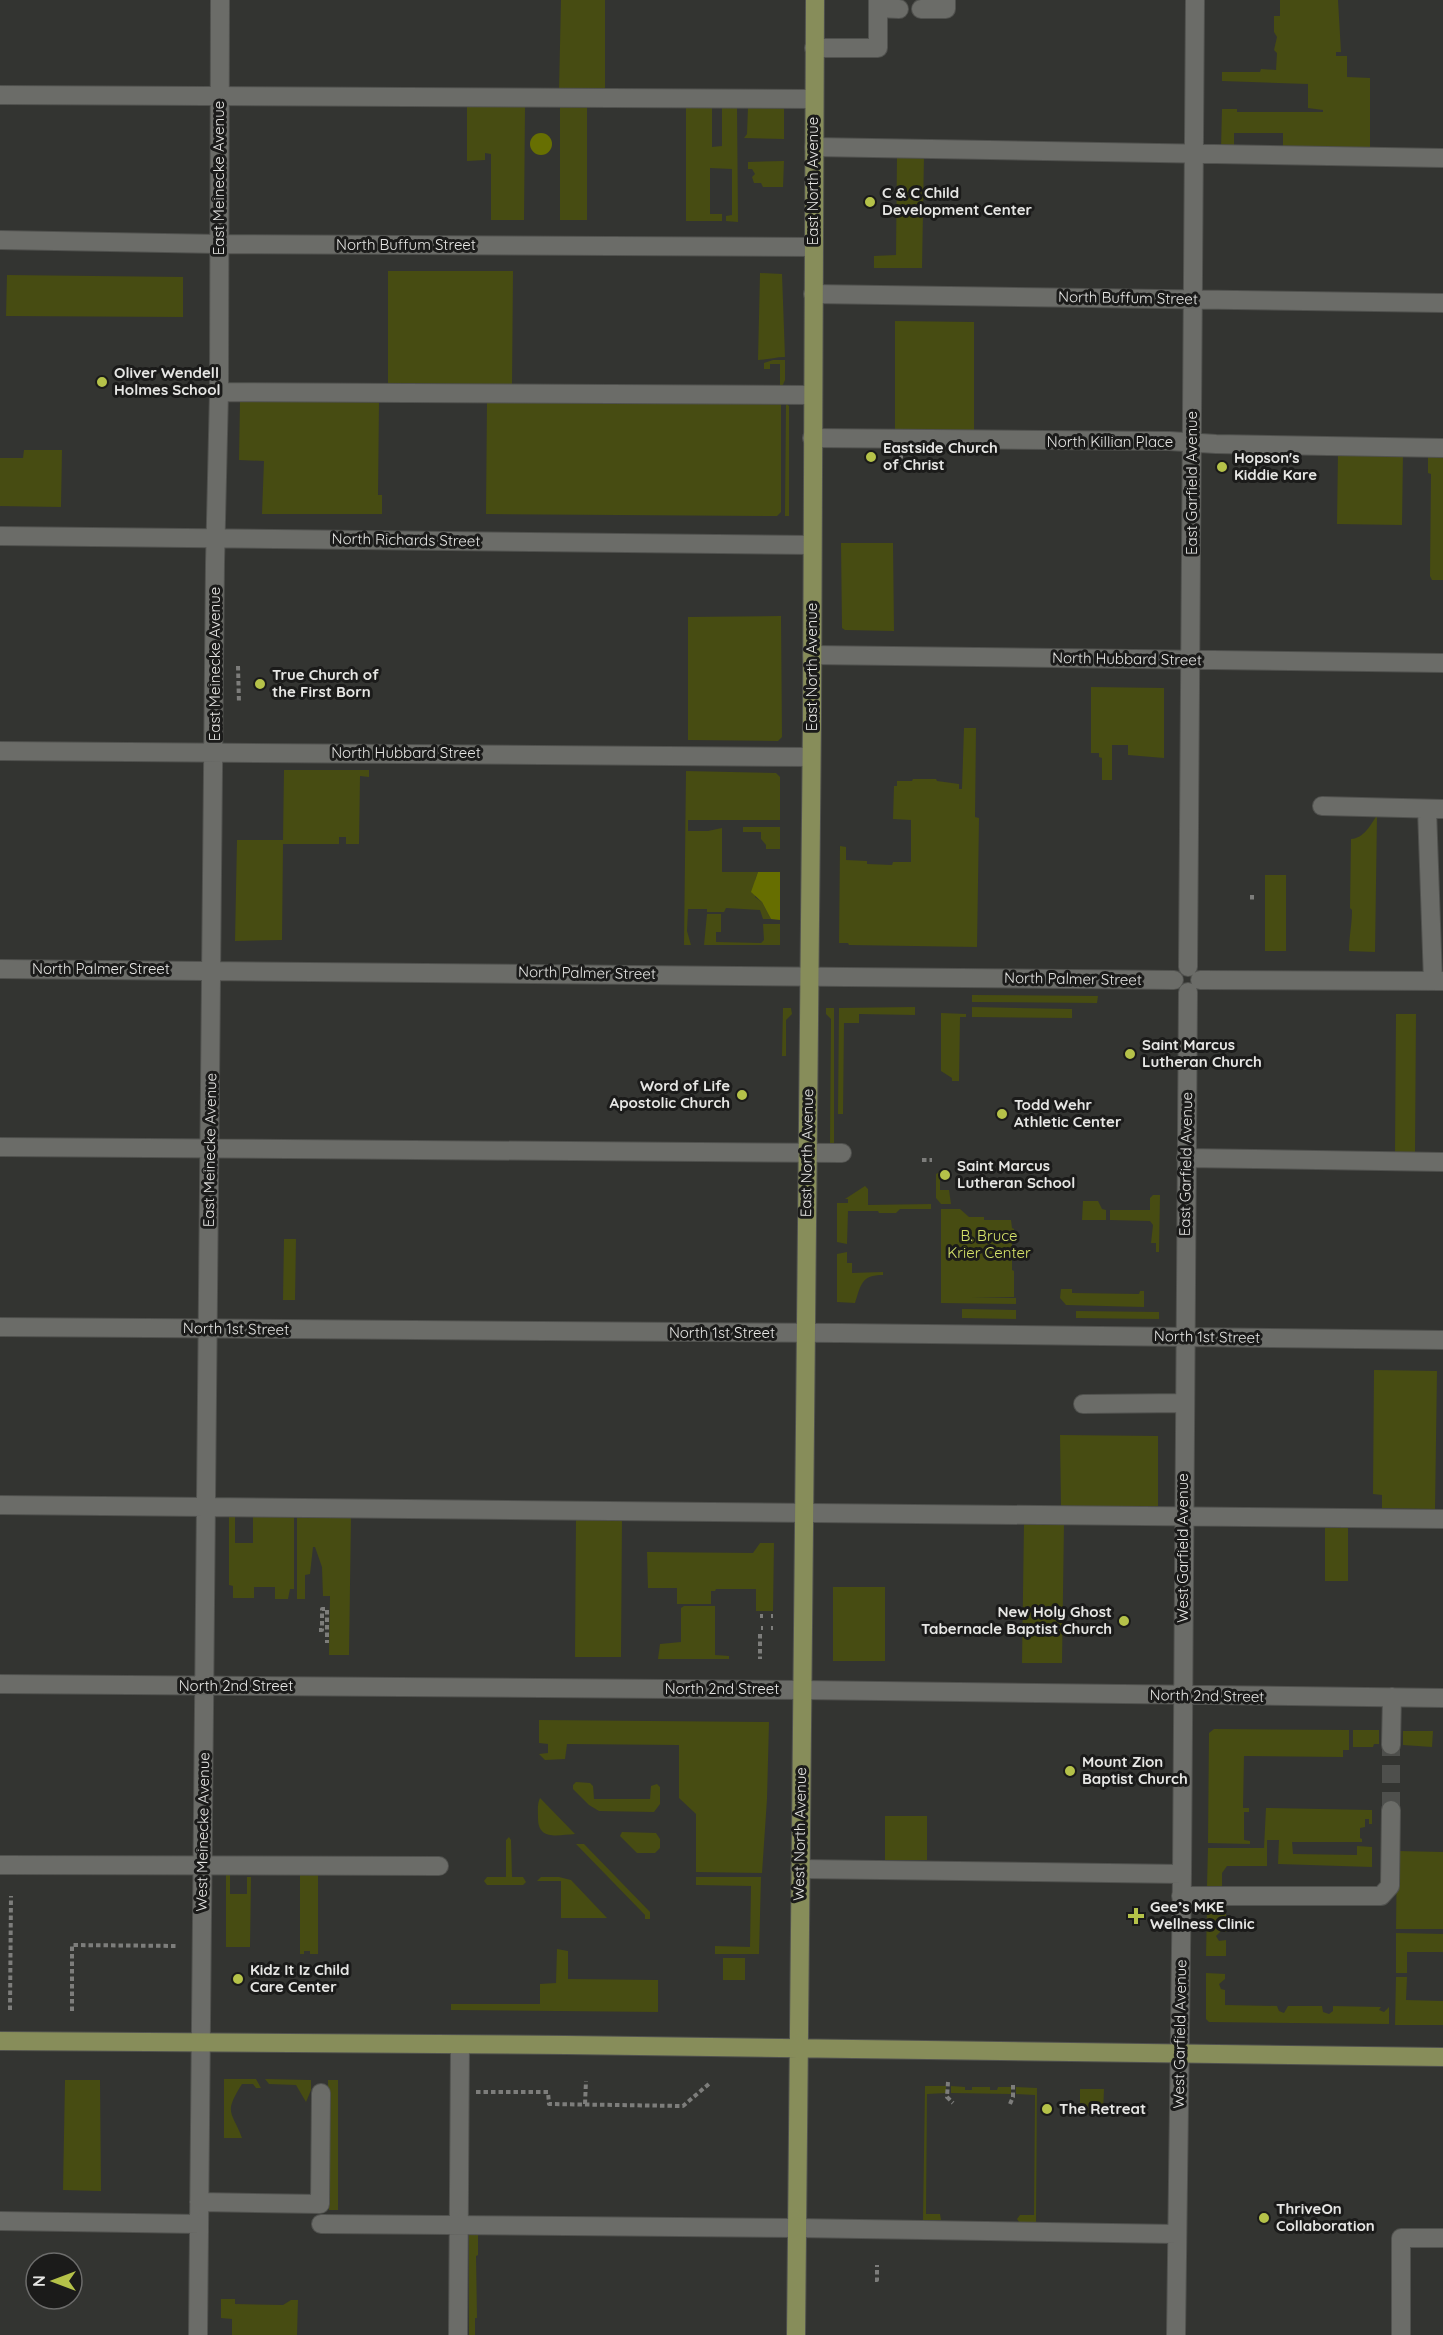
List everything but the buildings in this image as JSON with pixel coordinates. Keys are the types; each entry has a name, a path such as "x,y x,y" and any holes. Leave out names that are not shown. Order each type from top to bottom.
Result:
{"main road":[{"name":"East North Avenue","path":"805,1333 812,655 815,0"},
{"name":"West North Avenue","path":"796,2335 805,1333"},
{"path":"0,2041 1443,2057"}],"street":[{"name":"East Meinecke Avenue","path":"208,1328 219,392 220,0"},
{"path":"921,9 946,9 946,0"},
{"name":"East Garfield Avenue","path":"1184,1337 1195,0"},
{"path":"814,48 878,48 878,4 900,9"},
{"path":"0,95 814,99"},
{"path":"813,147 1443,158"},
{"name":"North Buffum Street","path":"0,240 219,244 813,247"},
{"name":"North Buffum Street","path":"813,294 1443,303"},
{"path":"219,392 812,395"},
{"name":"North Killian Place","path":"812,438 1192,442 1443,448"},
{"name":"North Richards Street","path":"0,536 812,545"},
{"name":"North Hubbard Street","path":"812,655 1443,663"},
{"name":"North Hubbard Street","path":"0,751 811,757"},
{"path":"1322,806 1435,809 1438,981"},
{"name":"North Palmer Street","path":"0,969 1438,981"},
{"path":"0,1147 842,1154"},
{"path":"1186,1158 1443,1162"},
{"name":"North 1st Street","path":"0,1327 1443,1340"},
{"name":"West Meinecke Avenue","path":"198,2335 208,1328"},
{"name":"West Garfield Avenue","path":"1176,2335 1182,1874 1184,1337"},
{"path":"1083,1404 1184,1403"},
{"path":"0,1505 804,1511 1443,1519"},
{"name":"North 2nd Street","path":"0,1684 1443,1698"},
{"path":"1391,1744 1392,1697"},
{"path":"1181,1896 1381,1896 1390,1886 1391,1810"},
{"path":"0,1865 439,1866"},
{"path":"800,1869 1182,1874"},
{"path":"458,2335 460,2045"},
{"path":"199,2202 320,2204 321,2093"},
{"path":"0,2221 199,2224"},
{"path":"321,2224 1176,2234"},
{"path":"1401,2335 1401,2238 1443,2238"}],"path":[{"path":"899,453 901,453 901,469"},
{"path":"238,666 239,703"},
{"path":"922,1160 932,1160"},
{"path":"319,1630 322,1630 322,1609 327,1609 327,1642"},
{"path":"760,1634 760,1659"},
{"path":"10,2010 11,1896"},
{"path":"72,2011 72,1945 178,1946"},
{"path":"585,2104 586,2081"},
{"path":"948,2082 947,2097 953,2103"},
{"path":"459,2092 548,2091 549,2104 683,2106 710,2083"},
{"path":"1010,2104 1014,2083"},
{"path":"875,2280 877,2280 877,2265"}],"green space":[{"path":"561,0 605,0 605,91 559,91"},
{"path":"1280,0 1338,0 1341,52 1336,52 1336,56 1347,56 1347,77 1370,78 1370,147 1359,151 1283,150 1283,133 1234,133 1234,148 1221,149 1222,109 1237,109 1237,112 1323,112 1323,110 1308,108 1308,84 1222,81 1222,72 1276,70 1277,53 1274,50 1277,37 1274,32 1274,16 1280,16"},
{"path":"467,107 525,107 524,220 491,220 491,154 485,153 485,160 467,161"},
{"path":"560,107 587,107 587,220 560,220"},
{"path":"686,108 712,108 712,147 722,146 722,108 737,108 738,222 726,221 726,216 732,215 732,169 710,168 710,214 722,214 722,221 686,221"},
{"path":"748,108 784,108 784,139 744,138 747,134"},
{"path":"897,156 924,156 922,268 874,268 874,256 896,255"},
{"path":"784,161 783,187 763,187 761,183 754,183 752,177 755,174 752,169 748,169 748,162"},
{"path":"388,271 513,271 512,385 388,385"},
{"path":"760,273 782,274 785,357 758,360"},
{"path":"7,275 183,277 183,317 6,316"},
{"path":"895,321 974,322 974,433 895,433"},
{"path":"785,360 785,380 782,387 780,386 780,364 770,364 770,369 764,369 764,363"},
{"path":"240,401 379,401 378,495 382,495 382,514 262,514 264,461 239,460"},
{"path":"487,401 781,403 781,512 777,516 486,514"},
{"path":"786,403 789,406 789,516 785,516"},
{"path":"24,450 62,450 61,507 0,506 0,458 23,458"},
{"path":"1338,452 1403,453 1402,525 1337,524"},
{"path":"1443,454 1443,580 1432,580 1430,576 1431,474 1428,473 1428,455"},
{"path":"841,543 893,543 894,631 845,630 842,628"},
{"path":"781,616 782,737 778,741 688,740 688,617"},
{"path":"1091,687 1164,688 1164,758 1128,755 1128,745 1112,745 1112,780 1102,780 1102,758 1099,757 1099,753 1091,753"},
{"path":"964,728 976,728 975,817 979,818 977,947 839,943 840,846 846,847 846,860 892,865 893,862 911,862 911,820 893,819 894,786 897,786 897,781 936,779 959,784 959,789 962,789"},
{"path":"284,770 369,770 369,777 360,776 359,844 346,844 346,837 339,837 339,844 283,844 282,940 235,941 237,840 283,840"},
{"path":"686,771 776,773 780,777 780,820 688,820 688,831 722,828 722,872 758,872 755,880 755,897 762,902 771,919 763,919 760,910 726,908 724,912 707,912 707,909 688,909 687,931 691,945 684,945"},
{"path":"1377,815 1375,952 1349,951 1352,910 1350,908 1351,839 1363,834"},
{"path":"743,827 780,827 780,849 766,849 761,839 761,832 743,832"},
{"path":"1265,875 1286,875 1286,951 1265,951"},
{"path":"707,914 721,914 721,932 716,932 716,942 761,943 764,940 763,924 780,924 780,945 704,945"},
{"path":"972,995 1098,996 1097,1003 972,1002"},
{"path":"915,1007 915,1015 859,1014 859,1023 844,1023 843,1114 838,1114 839,1008"},
{"path":"972,1007 1072,1009 1072,1018 972,1017"},
{"path":"783,1008 791,1008 792,1014 786,1020 786,1056 782,1056"},
{"path":"826,1008 834,1008 834,1145 830,1143 831,1019 826,1014"},
{"path":"941,1013 966,1014 966,1017 960,1017 959,1081 952,1081 952,1078 941,1071"},
{"path":"1396,1014 1416,1014 1415,1152 1395,1152"},
{"path":"940,1172 940,1190 949,1190 951,1204 941,1204 936,1198 936,1174"},
{"path":"865,1186 868,1189 868,1205 931,1204 931,1209 900,1209 896,1213 848,1211 847,1244 837,1242 837,1203 848,1203 848,1199 845,1199"},
{"path":"1153,1195 1160,1195 1159,1252 1156,1252 1156,1243 1151,1243 1153,1225 1150,1221 1110,1220 1110,1210 1150,1210 1150,1198"},
{"path":"1083,1201 1098,1201 1102,1209 1106,1210 1106,1220 1082,1220"},
{"name":"B. Bruce Krier Center","path":"941,1209 960,1209 969,1217 984,1217 984,1220 1011,1220 1014,1229 1012,1270 1014,1271 1014,1297 972,1298 1016,1298 1016,1304 941,1303"},
{"path":"284,1239 296,1239 295,1300 283,1300"},
{"path":"847,1252 847,1263 852,1263 852,1273 883,1272 883,1275 870,1277 863,1282 855,1303 837,1302 837,1254"},
{"path":"1061,1289 1072,1289 1072,1293 1139,1294 1140,1291 1144,1291 1144,1307 1066,1305 1060,1298"},
{"path":"962,1309 1016,1310 1016,1319 962,1318"},
{"path":"1076,1311 1159,1312 1159,1319 1076,1318"},
{"path":"1374,1370 1437,1371 1435,1509 1382,1508 1382,1495 1373,1494"},
{"path":"1060,1435 1158,1436 1158,1506 1061,1507"},
{"path":"229,1516 235,1516 235,1543 253,1543 253,1516 294,1516 294,1589 290,1589 288,1599 275,1599 275,1587 254,1587 254,1598 233,1598 233,1586 229,1585"},
{"path":"297,1516 351,1516 349,1655 329,1655 330,1596 323,1596 322,1567 315,1547 313,1547 310,1574 305,1575 305,1599 297,1599"},
{"path":"576,1518 622,1518 621,1657 575,1657"},
{"path":"1024,1523 1064,1523 1062,1663 1022,1663"},
{"path":"1325,1528 1348,1528 1348,1581 1325,1581"},
{"path":"760,1543 774,1543 773,1611 756,1611 756,1589 716,1589 711,1591 711,1604 677,1604 677,1588 648,1588 647,1552 753,1553"},
{"path":"833,1587 885,1587 885,1661 833,1661"},
{"path":"684,1606 715,1606 715,1655 729,1656 729,1659 658,1659 660,1644 681,1642 681,1608"},
{"path":"539,1720 769,1722 762,1873 696,1872 696,1814 679,1798 679,1745 567,1744 565,1759 545,1760 539,1754 548,1753 548,1744 539,1743"},
{"path":"1214,1729 1349,1730 1349,1750 1343,1750 1343,1757 1244,1756 1243,1808 1249,1808 1249,1812 1244,1812 1244,1840 1250,1841 1250,1844 1208,1843 1209,1733"},
{"path":"1353,1730 1379,1730 1379,1744 1374,1744 1373,1747 1353,1747"},
{"path":"1403,1731 1433,1731 1432,1747 1403,1745"},
{"path":"576,1782 590,1783 593,1786 594,1799 650,1799 651,1786 657,1784 660,1787 660,1804 654,1812 599,1811 589,1805 573,1789"},
{"path":"540,1798 575,1834 550,1835 541,1830 538,1818"},
{"path":"1266,1808 1372,1810 1372,1824 1369,1824 1369,1819 1365,1819 1365,1827 1360,1828 1362,1842 1292,1842 1293,1854 1357,1855 1357,1846 1372,1847 1372,1867 1278,1864 1279,1840 1267,1840 1267,1866 1227,1866 1222,1873 1222,1888 1207,1886 1208,1848 1264,1848"},
{"path":"885,1816 927,1816 927,1860 885,1860"},
{"path":"622,1832 656,1833 660,1839 660,1848 655,1853 637,1853 620,1836"},
{"path":"509,1837 512,1877 523,1877 526,1882 523,1885 487,1885 484,1881 487,1877 506,1877 506,1840"},
{"path":"576,1844 584,1844 650,1912 650,1919 645,1919 645,1915"},
{"path":"1397,1851 1443,1852 1443,1929 1396,1929"},
{"path":"226,1874 230,1874 230,1894 247,1894 247,1877 251,1877 250,1947 226,1947"},
{"path":"300,1875 318,1875 318,1954 304,1951 304,1954 300,1954"},
{"path":"541,1877 571,1880 607,1918 561,1918 561,1881 537,1881"},
{"path":"696,1877 761,1877 759,1954 715,1954 715,1946 750,1947 751,1886 696,1885"},
{"path":"1207,1905 1226,1906 1226,1932 1221,1931 1216,1936 1219,1941 1226,1940 1226,1956 1206,1956"},
{"path":"1396,1933 1443,1934 1443,1952 1407,1952 1407,1973 1396,1973"},
{"path":"557,1949 568,1951 568,1979 658,1980 658,2012 451,2010 451,2004 540,2004 540,1984 556,1983"},
{"path":"723,1958 745,1958 745,1980 723,1980"},
{"path":"1206,1973 1225,1974 1225,1979 1219,1984 1221,1989 1225,1990 1225,2005 1277,2006 1279,2011 1284,2013 1288,2006 1322,2006 1323,2012 1329,2014 1333,2011 1333,2006 1381,2007 1379,2010 1384,2012 1389,2007 1389,2024 1209,2022 1206,2019"},
{"path":"1396,1977 1407,1977 1406,2000 1443,2001 1443,2025 1395,2025"},
{"path":"224,2079 256,2079 261,2088 256,2088 253,2084 242,2084 233,2101 231,2112 242,2138 224,2138"},
{"path":"265,2079 311,2080 311,2090 306,2102 296,2085 269,2084"},
{"path":"65,2080 100,2080 101,2191 63,2190"},
{"path":"328,2080 338,2080 338,2210 329,2210"},
{"path":"925,2086 946,2086 946,2093 927,2094 926,2214 940,2214 941,2220 923,2220"},
{"path":"951,2086 965,2087 965,2090 972,2090 972,2087 990,2087 990,2090 997,2090 998,2087 1011,2087 1011,2094 951,2093"},
{"path":"1016,2087 1037,2088 1036,2222 1019,2222 1017,2219 1020,2215 1034,2215 1035,2095 1016,2094"},
{"path":"1080,2089 1104,2089 1103,2113 1080,2113"},
{"path":"469,2234 478,2234 475,2335 469,2335"},
{"path":"221,2299 235,2299 235,2304 283,2305 291,2300 298,2300 297,2335 232,2335 232,2319 221,2318"}],"shaded area":[{"path":"541,133 549,136 552,144 549,152 541,155 533,152 530,144 533,136"},
{"path":"758,872 780,872 780,920 771,919 762,902 751,892"}],"tunnel":[{"path":"1391,1745 1391,1810"}],"place":[{"name":"C & C Child Development Center","path":"870,202"},
{"name":"Oliver Wendell Holmes School","path":"102,382"},
{"name":"Eastside Church of Christ","path":"871,457"},
{"name":"Hopson's Kiddie Kare","path":"1222,467"},
{"name":"True Church of the First Born","path":"260,684"},
{"name":"Saint Marcus Lutheran Church","path":"1130,1054"},
{"name":"Word of Life Apostolic Church","path":"742,1095"},
{"name":"Todd Wehr Athletic Center","path":"1002,1114"},
{"name":"Saint Marcus Lutheran School","path":"945,1175"},
{"name":"New Holy Ghost Tabernacle Baptist Church","path":"1124,1621"},
{"name":"Mount Zion Baptist Church","path":"1070,1771"},
{"name":"Gee’s MKE Wellness Clinic","path":"1136,1916"},
{"name":"Kidz It Iz Child Care Center","path":"238,1979"},
{"name":"The Retreat","path":"1047,2109"},
{"name":"ThriveOn Collaboration","path":"1264,2218"}]}
